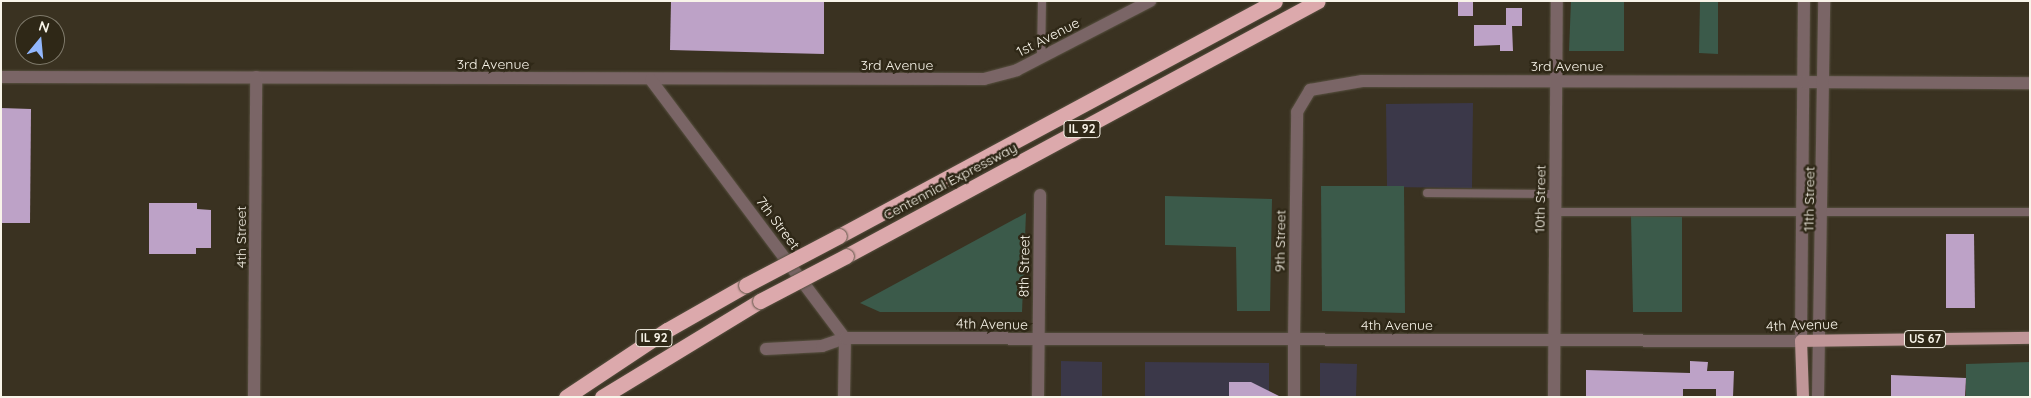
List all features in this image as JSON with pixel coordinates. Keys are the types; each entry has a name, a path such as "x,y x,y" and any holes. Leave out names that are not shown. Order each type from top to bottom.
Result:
{"highway":[{"name":"Centennial Expressway","path":"566,397 667,330 746,285 1275,1"},
{"name":"Centennial Expressway","path":"602,397 760,301 1318,1"}],"main road":[{"name":"4th Avenue","path":"1801,341 1821,339 2030,338"},
{"name":"11th Street","path":"1801,341 1804,397"}],"street":[{"name":"1st Avenue","path":"984,79 1041,58 1150,1"},
{"name":"10th Street","path":"1554,397 1554,194 1557,1"},
{"name":"11th Street","path":"1801,341 1804,1"},
{"name":"11th Street","path":"1818,397 1821,339 1825,82 1824,1"},
{"name":"3rd Avenue","path":"1,77 651,80 984,79"},
{"name":"4th Street","path":"254,397 256,77"},
{"name":"7th Street","path":"651,80 845,338"},
{"name":"3rd Avenue","path":"1310,90 1362,81 2030,83"},
{"name":"9th Street","path":"1294,397 1298,112 1310,90"},
{"name":"8th Street","path":"1038,397 1040,195"},
{"name":"4th Avenue","path":"766,349 822,346 845,338 1801,341"},
{"path":"844,397 845,338"}],"lane":[{"path":"1041,58 1042,1"},
{"path":"1427,193 1554,194"},
{"path":"1554,212 1802,212"},
{"path":"1823,212 2030,212"}],"shaded area":[{"path":"1473,103 1472,188 1387,187 1386,104"},
{"path":"1061,361 1102,362 1102,397 1061,397"},
{"path":"1145,362 1269,363 1269,397 1145,397"},
{"path":"1320,363 1357,364 1356,397 1320,397"}],"green space":[{"path":"1571,1 1624,1 1624,51 1569,51"},
{"path":"1700,1 1718,1 1718,54 1699,53"},
{"path":"1321,186 1404,186 1405,313 1322,311"},
{"path":"1165,196 1272,199 1270,311 1237,311 1236,247 1165,245"},
{"path":"1026,213 1022,312 880,312 860,303"},
{"path":"1631,216 1682,217 1682,312 1633,312"},
{"path":"2030,362 2030,397 1966,397 1966,364"}],"building":[{"path":"671,1 824,1 824,54 670,50"},
{"path":"1458,1 1473,1 1473,16 1458,16"},
{"path":"1506,8 1522,8 1522,26 1512,26 1513,51 1500,51 1500,45 1474,46 1474,25 1506,25"},
{"path":"1,108 31,109 30,223 1,223"},
{"path":"149,203 197,203 197,209 211,210 211,248 196,248 196,254 149,254"},
{"path":"1946,234 1974,234 1975,308 1946,308"},
{"path":"1690,361 1708,362 1707,371 1734,371 1733,397 1716,397 1716,389 1683,389 1683,397 1586,397 1586,370 1690,373"},
{"path":"1891,375 1966,378 1965,397 1891,397"},
{"path":"1229,382 1251,382 1281,397 1229,397"}]}
